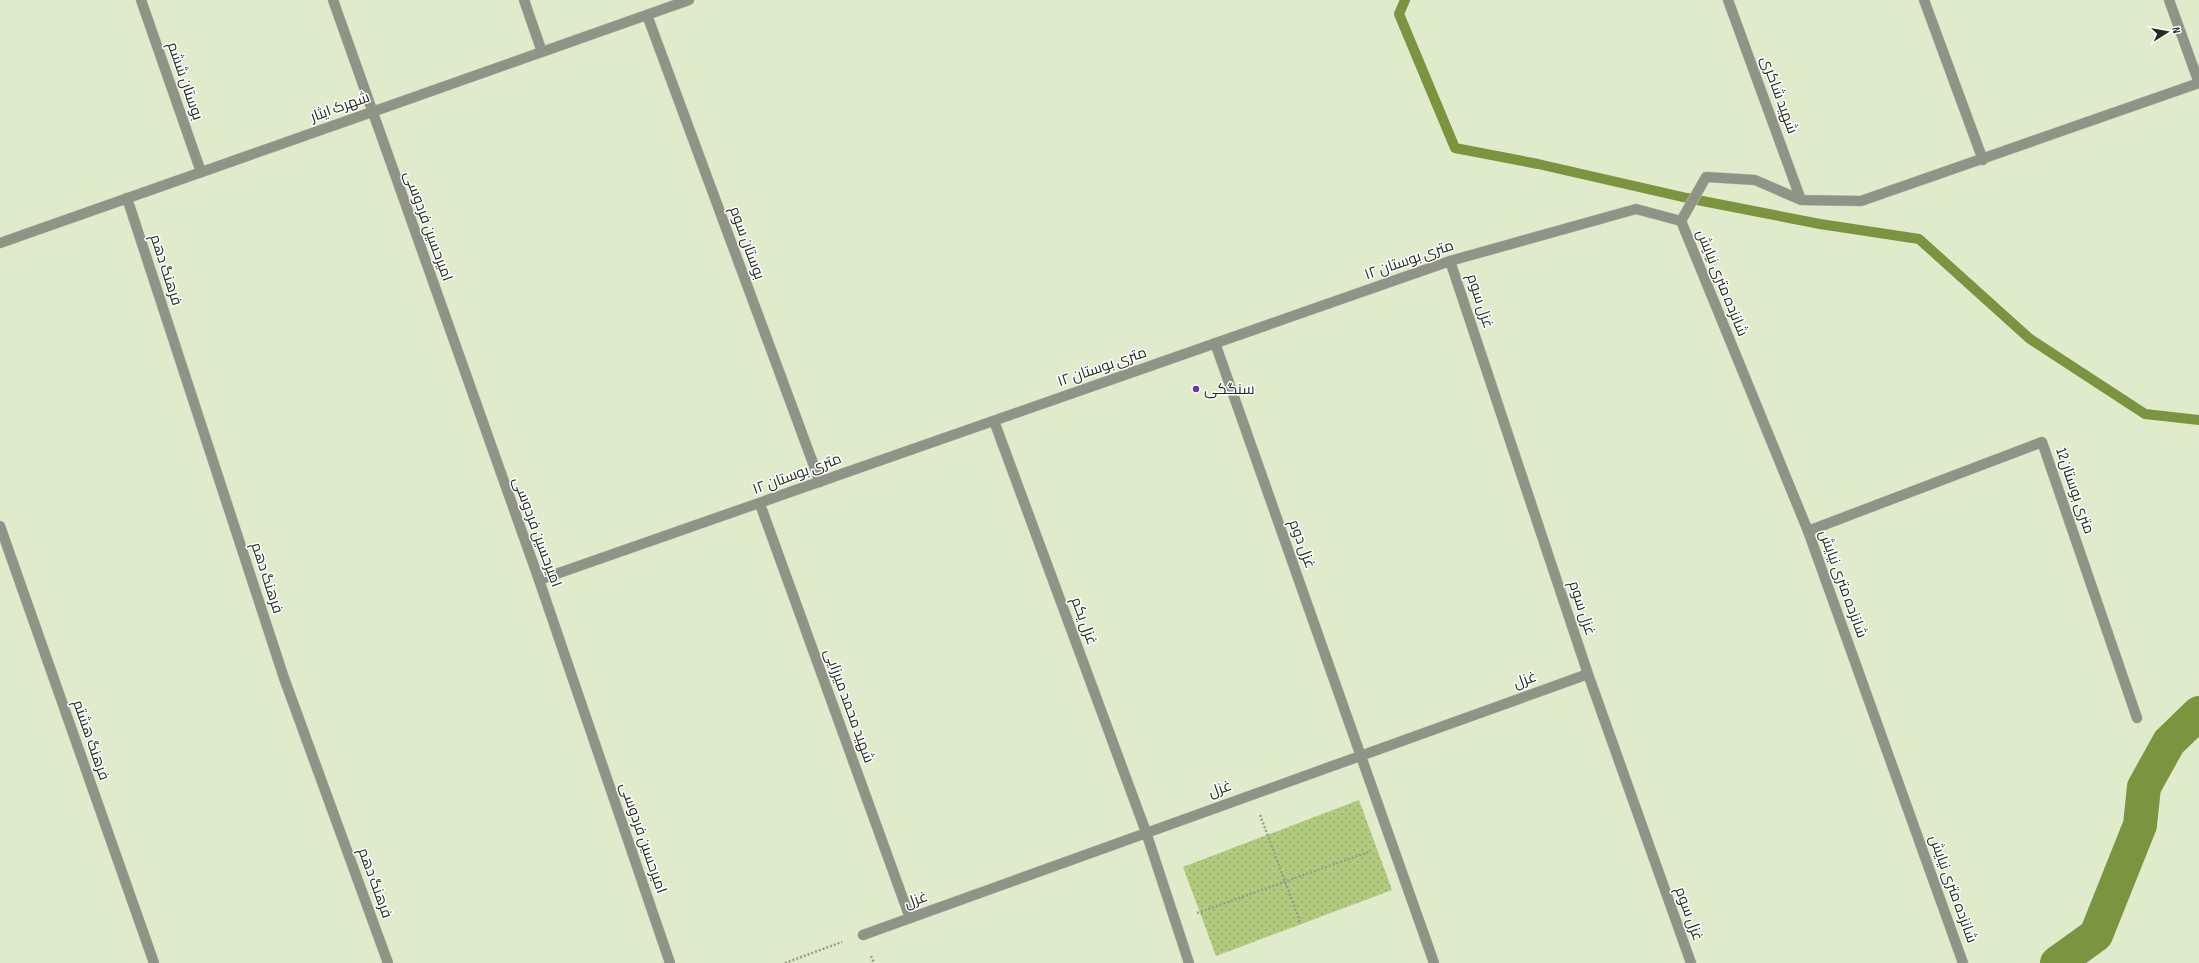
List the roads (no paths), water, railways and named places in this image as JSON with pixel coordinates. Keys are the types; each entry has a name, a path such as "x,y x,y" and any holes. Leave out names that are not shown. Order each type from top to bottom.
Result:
{"street":[{"name":"بوستان ششم","path":"141,0 201,172"},
{"name":"امیرحسین فردوسی","path":"333,0 539,580 670,963"},
{"path":"524,0 542,52"},
{"name":"شهرک ایثار","path":"0,243 689,0"},
{"name":"شهید شاکری","path":"1728,0 1801,200"},
{"path":"1924,0 1983,160"},
{"path":"1681,221 1706,177 1755,180 1801,200 1861,201 1983,160 2199,83 2169,0"},
{"name":"بوستان سوم","path":"647,15 820,482"},
{"name":"فرهنگ دهم","path":"127,198 284,678 388,963"},
{"name":"۱۲ متری بوستان","path":"539,580 760,504 1450,261 1636,209 1681,221"},
{"name":"شانزده متری نیایش","path":"1681,221 1808,531 1963,963"},
{"name":"غزل سوم","path":"1450,261 1588,674 1691,963"},
{"name":"غزل دوم","path":"1215,343 1434,963"},
{"name":"غزل یکم","path":"994,421 1146,832 1189,963"},
{"name":"12متری بوستان","path":"1808,531 2042,442 2137,718"},
{"name":"شهید محمد میرزایی","path":"760,504 910,918"},
{"name":"فرهنگ هشتم","path":"0,526 154,963"},
{"name":"غزل","path":"863,935 1588,674"}],"waterway":[{"path":"1405,0 1399,14 1455,148 1538,164 1687,198 1820,224 1919,239 2030,339 2145,414 2199,420"},
{"path":"2057,963 2096,935 2140,825 2144,787 2169,742 2199,713"}],"place":[{"name":"سنگکی","path":"1196,389"}]}
